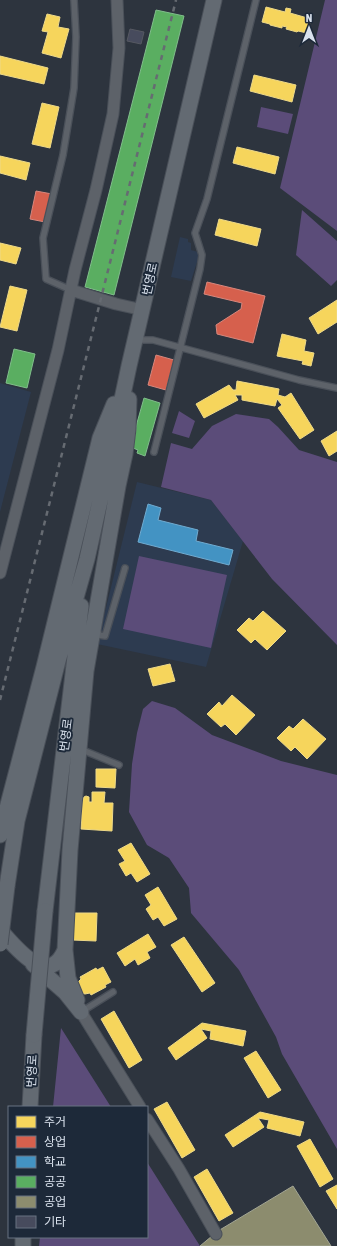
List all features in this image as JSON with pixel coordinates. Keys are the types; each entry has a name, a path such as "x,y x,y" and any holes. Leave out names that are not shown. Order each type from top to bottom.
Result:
{"street":[{"path":"0,573 58,350 113,114 119,48 117,0"},
{"name":"번영로","path":"0,944 17,821 58,661 87,559 129,366 214,0"},
{"path":"71,290 116,304 143,310"},
{"path":"81,1012 68,978 65,950 70,850 86,671 126,448 128,429 129,366"},
{"path":"0,835 44,667 100,438 129,366"},
{"name":"번영로","path":"30,1106 34,1035 46,911 87,559"},
{"path":"0,930 28,959 65,992 81,1012 139,1106"},
{"path":"28,959 44,967 53,965 60,960 65,950"},
{"path":"148,1121 179,1169 216,1234"}],"lane":[{"path":"71,290 46,279 43,238 63,155 74,88 76,43 74,0"},
{"path":"154,452 200,269 202,255 195,233 207,199 256,0"},
{"path":"135,340 153,340 299,380 337,388"},
{"path":"94,620 99,635 105,636 125,568"},
{"path":"79,749 119,765"},
{"path":"81,1012 113,992"}],"shaded area":[{"path":"325,0 337,0 337,231 280,188"},
{"path":"261,107 293,114 288,134 257,127"},
{"path":"302,210 337,241 337,280 331,286 296,255"},
{"path":"180,237 188,239 188,242 191,243 191,250 198,252 198,259 191,281 171,277"},
{"path":"0,383 31,392 0,512"},
{"path":"179,411 195,421 189,438 172,433"},
{"path":"236,414 269,419 299,450 337,462 337,645 272,579 211,500 161,487 171,443 192,449 212,426"},
{"path":"137,482 211,500 243,541 206,667 97,644"},
{"path":"139,556 227,575 211,648 123,629"},
{"path":"152,701 175,708 212,735 281,761 337,775 337,1149 282,1054 276,1037 239,970 191,913 189,888 169,858 147,845 129,812 132,764 137,733 143,709"},
{"path":"61,1028 110,1106 53,1106"},
{"path":"148,1164 200,1246 39,1246 40,1238 148,1238"}],"building: 주거":[{"path":"266,7 285,12 286,8 291,9 290,13 311,19 307,33 297,32 286,29 287,27 282,26 282,28 262,22"},
{"path":"47,14 60,17 58,27 69,29 61,58 42,53 48,32 42,31"},
{"path":"0,56 48,68 44,84 0,74"},
{"path":"254,75 296,85 292,102 250,91"},
{"path":"42,103 59,107 50,148 32,144"},
{"path":"237,147 279,157 275,174 233,163"},
{"path":"0,156 30,163 26,180 0,173"},
{"path":"219,219 261,229 257,246 215,235"},
{"path":"0,243 21,248 16,264 0,260"},
{"path":"10,286 27,290 17,331 0,327"},
{"path":"337,300 337,322 318,334 309,318"},
{"path":"282,334 306,340 304,351 314,353 311,366 302,364 303,361 277,356"},
{"path":"237,381 279,389 278,395 285,397 291,393 314,430 300,439 278,408 282,405 277,399 275,406 242,400 242,395 235,395 238,400 204,418 196,404 229,385 233,390 236,390"},
{"path":"337,431 337,451 329,456 321,441"},
{"path":"263,611 286,631 267,650 255,639 251,643 237,630 249,618 253,621"},
{"path":"170,664 175,681 153,686 148,669"},
{"path":"232,695 255,715 236,735 225,724 221,727 207,714 219,702 222,706"},
{"path":"303,719 326,739 307,759 295,747 291,751 277,738 289,726 293,729"},
{"path":"96,769 116,769 115,788 96,787"},
{"path":"92,792 105,792 104,803 113,803 112,831 81,829 82,802 86,796 89,797 89,802 92,802"},
{"path":"131,843 150,874 137,882 131,873 126,876 119,864 125,861 118,850"},
{"path":"158,887 177,919 164,926 158,917 153,920 146,909 151,905 145,895"},
{"path":"74,913 97,913 96,941 72,940"},
{"path":"148,934 156,947 147,952 150,958 138,965 135,959 125,966 117,953"},
{"path":"184,937 215,983 202,992 171,945"},
{"path":"103,967 111,982 105,985 106,987 91,995 90,993 81,993 77,987 78,982 81,979 80,977 96,968 97,970"},
{"path":"114,1011 142,1060 129,1068 101,1019"},
{"path":"202,1023 246,1031 243,1046 210,1039 211,1031 201,1029 207,1038 176,1060 168,1048"},
{"path":"256,1051 281,1090 268,1098 244,1058"},
{"path":"167,1102 195,1150 182,1158 154,1109"},
{"path":"260,1112 304,1122 300,1136 267,1128 269,1120 258,1118 264,1127 233,1147 225,1135"},
{"path":"310,1139 333,1179 320,1187 297,1146"},
{"path":"207,1169 233,1213 219,1221 194,1177"},
{"path":"337,1185 337,1209 326,1191"}],"building: 상업":[{"path":"36,191 52,194 45,222 30,219"},
{"path":"207,282 265,296 253,343 217,334 216,325 241,309 242,303 204,294"},
{"path":"156,355 174,360 166,390 148,385"}],"building: 학교":[{"path":"148,504 161,508 158,520 198,530 196,541 233,550 229,565 138,542"}],"building: 공공":[{"path":"156,10 184,16 114,295 85,287"},
{"path":"14,349 35,354 27,388 6,383"},
{"path":"144,398 160,403 145,456 137,453 138,450 133,448 137,423"}],"building: 공업":[{"path":"293,1186 331,1246 200,1246 218,1231"}],"building: 기타":[{"path":"130,29 144,32 141,44 127,41"}],"railway":[{"path":"0,700 176,0"}]}
